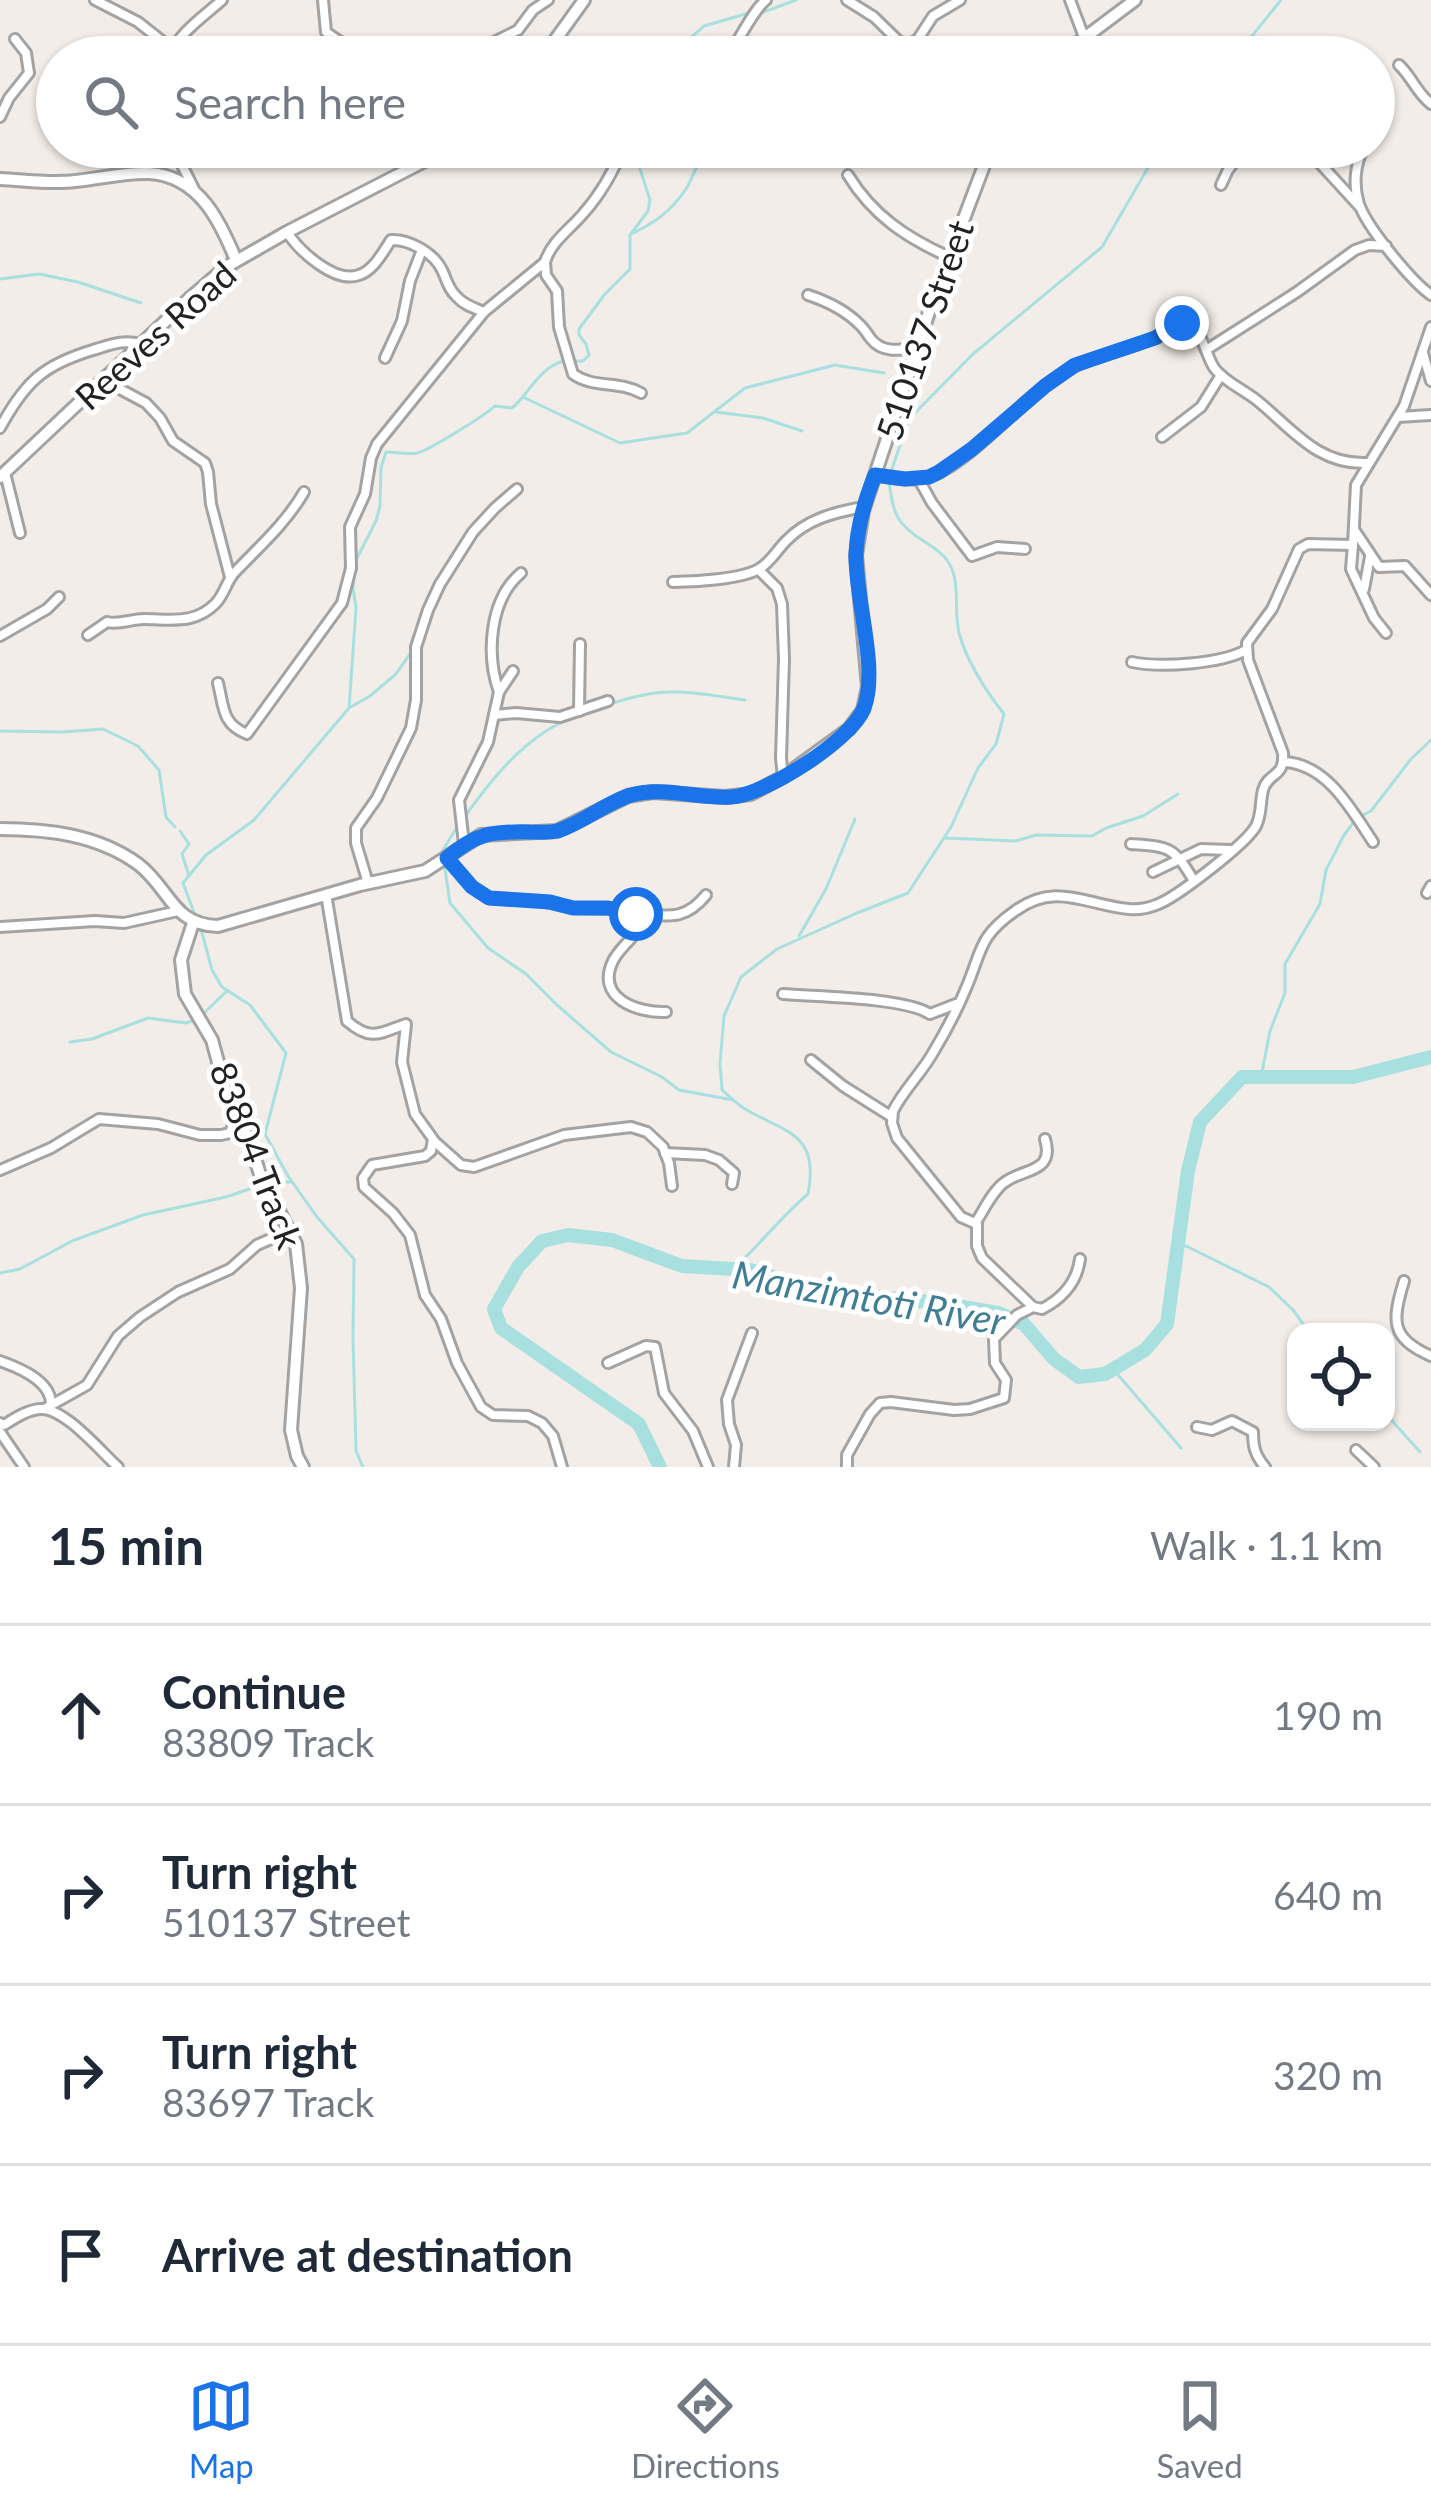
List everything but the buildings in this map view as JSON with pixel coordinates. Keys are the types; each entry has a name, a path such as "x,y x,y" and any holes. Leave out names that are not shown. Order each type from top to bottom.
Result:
{"street":[{"path":"95,0 138,22 153,36"},
{"path":"187,36 222,0"},
{"path":"323,0 326,32 333,36"},
{"path":"506,36 548,0"},
{"path":"558,36 584,0"},
{"path":"742,36 766,0"},
{"path":"847,0 894,36"},
{"path":"920,36 933,16 960,0"},
{"path":"1070,0 1084,36"},
{"path":"1085,36 1135,0"},
{"path":"0,117 28,73 26,53 15,39"},
{"path":"1399,64 1431,104"},
{"path":"184,168 221,226 236,260"},
{"name":"Reeves Road","path":"2,475 236,260 411,168"},
{"path":"614,168 548,252 546,274 557,291 559,327 573,374 590,383 614,383 641,393"},
{"name":"510137 Street","path":"194,923 234,924 326,894 424,872 488,833 557,831 636,794 741,796 783,777 842,736 865,706 868,670 856,555 864,507 983,168"},
{"path":"1221,185 1230,168"},
{"path":"1324,168 1360,207 1416,284 1431,296"},
{"path":"1356,168 1360,207"},
{"path":"1,179 70,182 149,173 195,190"},
{"path":"848,176 885,220 949,257"},
{"path":"287,232 312,259 350,277 369,269 393,238 401,239 439,262 448,287 484,312"},
{"path":"1206,350 1355,250 1386,246"},
{"path":"385,358 402,321 422,250"},
{"path":"218,683 227,722 248,734 342,603 351,568 350,527 365,494 377,444 484,312 545,262"},
{"path":"808,295 847,314 881,348 917,347"},
{"path":"875,475 929,477 1082,362 1155,338 1182,323 1196,328 1221,376 1311,448 1340,461 1369,463"},
{"path":"1386,633 1351,567 1355,488 1408,397 1431,327"},
{"path":"1,424 29,383 52,365 123,341 140,344"},
{"path":"1423,351 1431,381"},
{"path":"1162,437 1201,407 1221,376"},
{"path":"88,635 108,622 199,616 229,586 205,464 173,441 146,403 103,380"},
{"path":"1398,417 1431,415"},
{"path":"2,475 20,533"},
{"path":"918,478 972,556 997,547 1025,549"},
{"path":"368,884 356,828 377,798 411,728 416,647 428,610 473,532 517,489"},
{"path":"228,574 284,522 304,492"},
{"path":"673,582 714,580 759,570 788,538 817,518 864,507"},
{"path":"1354,530 1383,568 1405,566 1431,595"},
{"path":"1080,1259 1076,1276 1064,1293 1042,1309 1033,1307 982,1258 976,1222 961,1217 937,1189 897,1138 892,1118 902,1095 936,1049 979,950 999,923 1037,899 1074,896 1138,909 1161,903 1254,829 1264,788 1284,762 1246,650 1249,639 1264,624 1298,549 1308,544 1353,545"},
{"path":"1363,594 1370,556"},
{"path":"759,570 777,588 782,604 783,777"},
{"path":"500,692 491,659 497,615 506,588 521,574"},
{"path":"0,636 59,597"},
{"path":"579,711 580,644"},
{"path":"1132,662 1147,666 1203,663 1246,650"},
{"path":"464,844 459,800 488,742 500,692 513,671"},
{"path":"494,715 560,717 608,701"},
{"path":"1284,762 1303,764 1321,774 1373,842"},
{"path":"3,827 71,835 122,854 148,873 178,911 194,923"},
{"path":"1131,844 1167,847 1180,857 1193,881"},
{"path":"1153,872 1207,848 1232,850"},
{"path":"447,858 472,887 489,898 636,914 684,914 706,895"},
{"path":"326,894 347,1021 371,1035 406,1024 402,1062 415,1114 448,1155 467,1167 564,1136 640,1128 665,1153 672,1186"},
{"path":"0,927 124,923 178,911"},
{"path":"636,914 638,930 611,965 615,993 633,1008 665,1012"},
{"name":"83804 Track","path":"194,923 181,960 183,983 218,1052 226,1094 260,1174 291,1230 301,1288 291,1430 303,1467"},
{"path":"783,994 918,1007 930,1014 959,1003"},
{"path":"811,1060 892,1118"},
{"path":"230,1132 236,1116"},
{"path":"0,1169 51,1148 98,1119 158,1124 200,1135 230,1132 248,1138"},
{"path":"433,1139 425,1156 371,1165 362,1178 364,1187 410,1235 425,1295 482,1407 494,1415 528,1416 542,1423 553,1436 562,1467"},
{"path":"976,1222 1004,1183 1046,1160 1045,1139"},
{"path":"665,1153 711,1156 734,1173 732,1184"},
{"path":"24,1467 1,1427 87,1384 118,1336 140,1317 178,1292 230,1269 257,1245 291,1230"},
{"path":"1404,1281 1396,1317 1398,1332 1411,1347 1431,1356"},
{"path":"847,1467 847,1454 880,1403 954,1410 1004,1399 1006,1380 995,1363 992,1345 1017,1315 1033,1307"},
{"path":"734,1467 736,1444 728,1400 752,1334"},
{"path":"608,1363 656,1346 664,1393 693,1431 708,1467"},
{"path":"0,1360 45,1386 51,1393 49,1407"},
{"path":"49,1407 118,1467"},
{"path":"1196,1427 1206,1430 1232,1421 1251,1430 1264,1467"},
{"path":"1356,1450 1375,1467"}],"waterway":[{"path":"761,13 796,0"},
{"path":"1252,36 1281,0"},
{"path":"693,36 704,26 749,13"},
{"path":"575,361 589,355 579,329 630,269 630,235 648,211 650,200 640,168"},
{"path":"631,234 674,204 696,168"},
{"path":"891,472 909,419 973,354 1102,247 1148,168"},
{"path":"0,279 39,274 141,303"},
{"path":"349,708 355,562 376,521 386,452 417,453 495,406 512,408 541,375 564,361"},
{"path":"525,398 620,443 687,433 745,388 835,365 884,373"},
{"path":"716,412 763,418 802,431"},
{"path":"734,1269 808,1194 810,1174 809,1158 796,1138 722,1090 724,1016 741,977 777,949 908,893 996,744 1004,714 962,644 952,568 940,552 902,524 889,482"},
{"path":"195,915 183,883 206,855 254,820 349,708 396,674 412,651"},
{"path":"463,819 522,750 572,718 657,693 745,700"},
{"path":"0,731 103,729 138,746 159,770 166,817 175,827"},
{"path":"1261,1077 1270,1031 1285,993 1285,964 1320,904 1326,870 1357,818 1371,811 1431,740"},
{"path":"945,838 1016,841 1036,835 1092,836 1143,816 1178,794"},
{"path":"799,936 826,889 855,819"},
{"path":"440,855 457,827"},
{"path":"180,831 189,844 182,854 189,876"},
{"path":"445,869 450,903 488,948 526,974 611,1052 679,1090 733,1100"},
{"path":"201,929 212,970 222,987 250,1005 286,1053 265,1134 317,1217 354,1259 356,1451 363,1467"},
{"path":"204,1013 227,991"},
{"path":"70,1042 92,1039 148,1018 195,1020"},
{"name":"Manzimtoti River","path":"660,1467 639,1424 501,1328 494,1309 518,1267 542,1241 568,1235 612,1240 682,1266 750,1270 819,1291 998,1313 1024,1324 1054,1359 1079,1377 1105,1374 1145,1350 1167,1324 1188,1171 1200,1122 1242,1077 1353,1077 1431,1057"},
{"path":"271,1182 292,1182"},
{"path":"0,1273 20,1269 72,1241 143,1215 258,1186"},
{"path":"1178,1242 1269,1287 1302,1323"},
{"path":"1113,1369 1181,1448"},
{"path":"1395,1424 1420,1452"}],"route":[{"path":"636,914 489,898 472,887 447,858 481,835 553,832 636,794 751,794 833,743 860,716 867,695 856,555 875,475 929,477 972,449 1075,365 1155,338 1182,323"}]}
